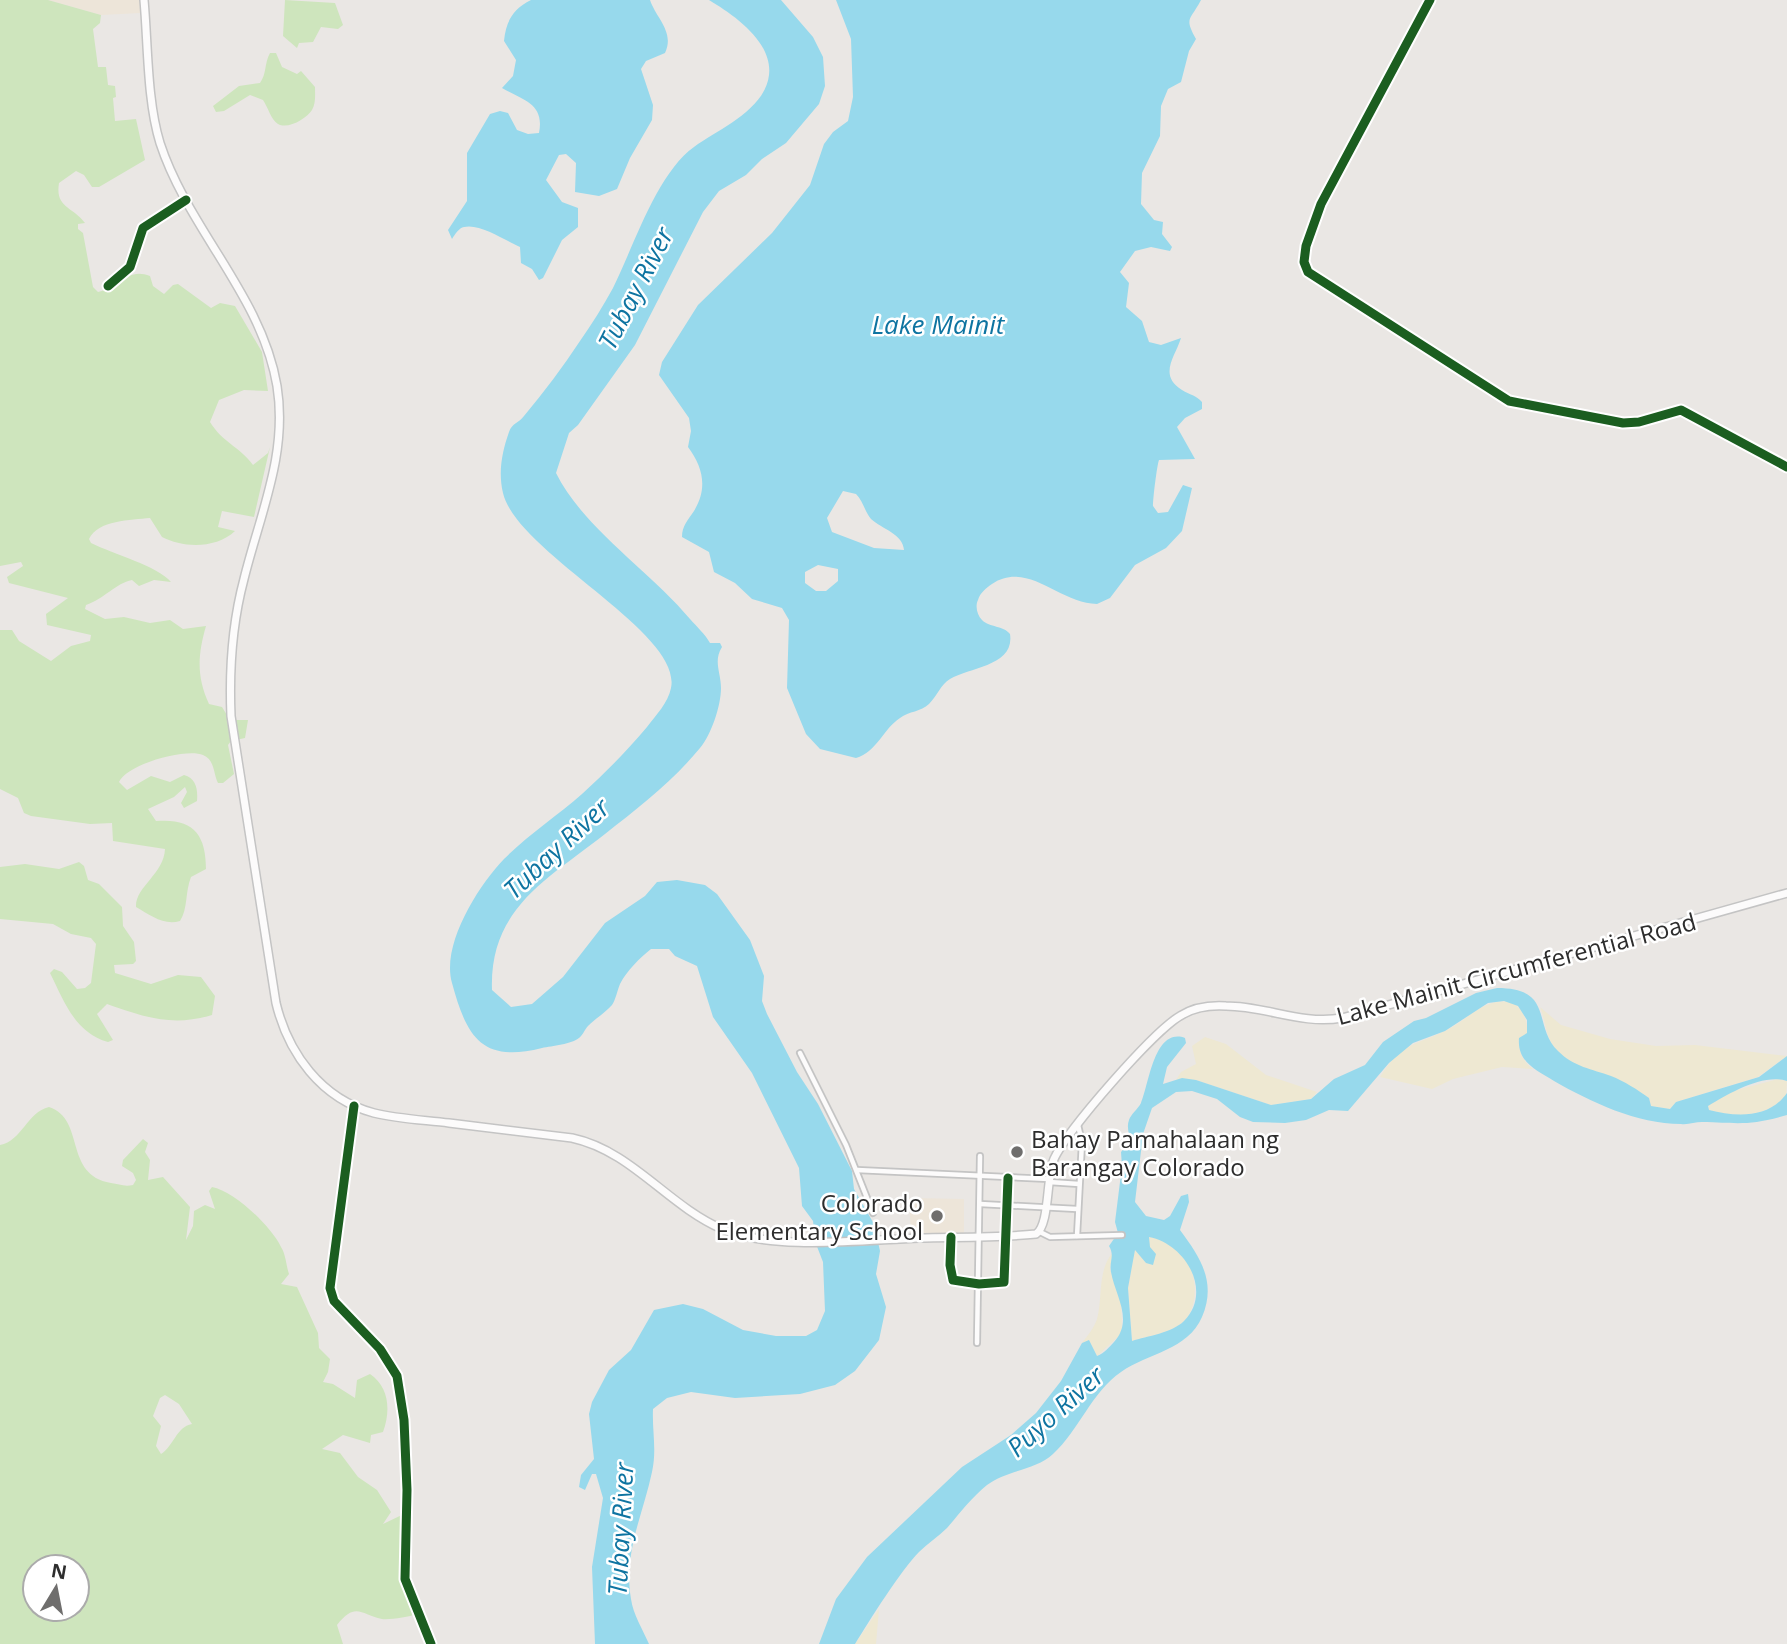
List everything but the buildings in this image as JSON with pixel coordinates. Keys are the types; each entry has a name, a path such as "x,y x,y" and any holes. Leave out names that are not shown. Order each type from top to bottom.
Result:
{"main road":[{"path":"144,0 160,142 186,200 261,330 271,360 280,411 271,490 237,608 230,686 246,816 276,1003 284,1033 295,1054 331,1091 354,1106 387,1116 572,1138 594,1143 619,1156 721,1228 761,1240 882,1240 1005,1236 1040,1232"},
{"name":"Lake Mainit Circumferential Road","path":"1040,1232 1048,1181 1057,1152 1077,1124 1158,1034 1178,1017 1194,1009 1236,1006 1307,1020 1342,1018 1787,893"}],"street":[{"path":"1430,0 1321,204 1304,257 1311,276 1508,401 1612,422 1639,422 1681,410 1787,467"},
{"path":"108,286 130,267 143,228 186,200"},
{"path":"800,1053 857,1170 873,1213"},
{"path":"354,1106 330,1288 334,1301 380,1349 397,1376 404,1420 407,1490 405,1578 431,1644"},
{"path":"1077,1124 1082,1142 1077,1236"},
{"path":"977,1343 980,1156"},
{"path":"857,1170 1079,1184"},
{"path":"951,1237 951,1277 957,1281 979,1284 1004,1282 1008,1178"},
{"path":"980,1204 1077,1209"},
{"path":"1040,1232 1050,1237 1122,1235"}],"shaded area":[{"path":"48,0 140,0 141,13 101,15"},
{"name":"Colorado Elementary School","path":"909,1198 964,1199 964,1233 911,1235"}],"green space":[{"path":"0,0 48,0 101,15 100,23 93,29 98,67 106,67 108,85 115,86 115,121 136,119 145,160 99,187 92,187 84,175 76,171 59,183 58,191 62,202 85,223 78,224 78,229 83,233 93,287 98,292 105,290 135,274 150,276 153,286 164,294 178,284 211,308 220,303 235,306 262,352 268,391 244,390 219,400 210,422 220,435 253,465 268,453 270,447 254,517 222,511 218,527 235,531 209,544 189,545 170,541 162,537 150,518 107,525 93,533 89,539 91,543 156,571 171,582 154,580 139,586 132,580 86,605 85,609 105,619 124,617 150,623 170,620 183,629 206,626 201,646 200,674 209,704 222,707 230,720 248,720 245,738 231,741 228,745 234,774 223,783 218,783 210,760 195,753 158,759 133,769 119,782 127,790 151,776 170,782 184,775 195,785 197,801 184,808 181,803 187,792 185,787 174,797 148,809 156,821 179,822 188,826 195,831 203,846 206,869 191,877 180,921 157,919 136,907 140,893 160,866 165,849 113,841 112,823 90,824 31,816 24,813 18,798 0,789 0,630 12,630 19,641 51,661 71,646 90,641 91,635 47,625 46,614 68,598 9,583 7,577 23,566 21,562 0,566"},
{"path":"285,0 335,3 343,25 338,29 321,27 313,42 299,43 297,48 283,36"},
{"path":"270,53 276,53 282,67 297,74 301,71 315,87 314,105 310,113 297,122 278,124 273,120 263,100 250,95 224,111 216,112 213,106 239,86 260,83"},
{"path":"79,862 84,866 88,880 99,884 122,907 123,926 134,942 136,961 133,964 114,965 115,973 151,984 178,975 201,977 215,996 212,1015 198,1019 158,1019 107,1004 97,1014 113,1040 108,1042 97,1038 79,1024 50,973 54,969 62,972 77,989 85,988 91,983 96,944 91,938 71,934 53,924 0,919 0,867 25,864 59,869"},
{"path":"49,1107 60,1113 68,1123 86,1169 96,1178 111,1183 133,1185 136,1180 133,1173 122,1166 123,1160 143,1139 148,1143 145,1152 150,1160 148,1180 163,1177 190,1207 186,1240 193,1226 194,1211 205,1205 215,1209 209,1191 212,1187 241,1202 261,1220 276,1239 284,1253 289,1274 281,1284 297,1287 318,1333 319,1348 330,1359 323,1382 333,1384 355,1398 357,1380 370,1374 385,1392 387,1415 383,1432 371,1435 370,1443 343,1435 322,1449 340,1453 358,1477 377,1490 391,1512 383,1524 406,1513 403,1563 416,1614 385,1619 359,1611 349,1613 337,1625 343,1644 0,1644 0,1145 14,1138 35,1114","holes":["165,1395 179,1404 192,1424 182,1429 161,1454 156,1446 161,1426 153,1416 160,1398"]}],"sand":[{"path":"1512,1002 1526,1020 1527,1034 1519,1038 1519,1047 1524,1059 1533,1069 1502,1067 1453,1079 1432,1089 1380,1077 1401,1051 1408,1047 1445,1031 1484,1006"},
{"path":"1540,1007 1561,1025 1610,1039 1656,1046 1695,1045 1787,1056 1758,1077 1676,1102 1670,1109 1651,1106 1649,1098 1637,1091 1582,1068 1560,1053 1552,1044"},
{"path":"1205,1037 1226,1044 1266,1075 1317,1092 1311,1099 1271,1105 1196,1080 1176,1080 1181,1072 1196,1064 1192,1046"},
{"path":"1778,1079 1787,1081 1786,1096 1769,1109 1740,1115 1709,1110 1708,1105 1733,1091"},
{"path":"1149,1237 1173,1246 1185,1257 1193,1275 1195,1295 1189,1314 1179,1325 1132,1341 1128,1288 1135,1249 1146,1263"},
{"path":"1113,1252 1110,1269 1121,1300 1122,1329 1119,1336 1097,1356 1089,1340 1082,1343 1097,1319 1102,1276"},
{"path":"879,1609 876,1644 855,1644"}],"water":[{"path":"531,0 650,0 668,38 665,53 646,61 641,69 653,105 652,120 630,158 617,189 599,196 575,192 576,163 566,154 559,155 546,180 562,202 578,208 578,227 562,240 543,278 539,280 532,269 521,263 520,247 493,233 470,226 462,228 452,239 448,230 467,201 467,153 490,114 500,111 508,113 517,130 528,134 539,133 539,115 535,109 502,88 513,76 516,60 504,41 507,27 519,7"},
{"name":"Tubay River","path":"709,0 781,0 813,37 823,57 825,86 819,104 786,143 762,159 746,175 719,191 703,212 635,345 578,425 569,433 556,473 583,513 600,531 674,601 710,643 720,643 719,703 704,742 690,760 655,794 543,882 511,916 500,937 494,962 492,990 511,1007 532,1004 563,977 605,923 645,896 657,882 677,880 705,885 717,894 750,940 764,976 762,1001 767,1014 797,1072 818,1104 852,1171 854,1189 874,1224 880,1251 876,1274 886,1307 879,1340 855,1371 835,1385 800,1394 735,1398 691,1392 667,1398 653,1409 653,1464 635,1534 629,1582 634,1610 649,1644 595,1644 592,1567 603,1498 596,1474 592,1474 585,1490 579,1487 581,1475 594,1459 589,1414 592,1402 609,1370 631,1350 654,1310 683,1304 703,1309 743,1330 776,1336 806,1336 817,1330 825,1311 823,1262 816,1244 813,1221 802,1206 799,1168 752,1073 713,1017 697,966 675,956 669,949 651,949 626,974 612,1005 588,1026 579,1038 556,1046 522,1052 491,1049 471,1032 458,1002 450,968 457,934 483,884 513,850 582,794 616,762 658,713 671,688 668,666 652,642 537,541 515,516 503,493 501,470 510,429 546,389 597,315 613,288 657,192 669,174 694,147 728,126 750,108 766,87 769,63 765,51 750,31"},
{"name":"Lake Mainit","path":"836,0 1201,0 1189,23 1196,39 1189,51 1181,82 1168,89 1161,106 1160,136 1142,173 1141,204 1154,220 1163,222 1162,234 1172,247 1170,251 1151,247 1135,251 1120,272 1129,283 1126,307 1142,321 1149,342 1161,345 1181,338 1170,366 1171,378 1182,390 1202,402 1202,409 1185,418 1177,427 1195,459 1159,460 1157,468 1153,506 1158,513 1168,512 1183,485 1192,488 1182,531 1166,548 1135,565 1110,598 1097,604 1070,598 1044,585 1018,577 1005,578 990,586 979,597 977,610 985,623 1004,629 1010,634 1010,645 1006,653 989,664 947,681 929,704 900,718 875,746 856,758 820,749 806,734 787,688 789,620 782,608 752,599 735,583 714,572 709,552 682,537 684,526 701,494 702,478 688,447 691,431 689,418 659,375 662,362 698,305 772,233 810,185 824,144 833,132 848,121 853,97 851,39","holes":["843,491 856,494 871,519 896,536 903,544 904,550 874,548 832,532 827,518","818,565 838,569 838,581 826,591 816,591 805,583 805,572"]},
{"name":"Puyo River","path":"1497,988 1527,994 1540,1010 1550,1041 1558,1051 1577,1064 1631,1086 1649,1098 1651,1106 1670,1109 1676,1102 1759,1077 1787,1056 1787,1081 1778,1079 1757,1082 1708,1106 1709,1110 1719,1112 1751,1114 1771,1108 1787,1093 1787,1115 1753,1122 1664,1123 1631,1116 1599,1104 1541,1073 1524,1059 1519,1038 1527,1033 1527,1020 1518,1006 1504,1001 1488,1003 1445,1031 1413,1043 1389,1063 1348,1111 1329,1110 1306,1120 1285,1123 1253,1122 1240,1117 1217,1099 1192,1091 1176,1092 1152,1108 1143,1134 1135,1202 1146,1216 1164,1220 1170,1216 1181,1196 1188,1194 1189,1202 1180,1230 1200,1260 1208,1292 1202,1317 1196,1328 1177,1344 1121,1372 1101,1390 1053,1454 1030,1467 995,1480 981,1490 947,1528 912,1560 855,1644 819,1644 836,1599 867,1557 962,1467 1011,1435 1036,1413 1061,1381 1082,1343 1089,1340 1097,1356 1107,1350 1120,1334 1123,1325 1122,1307 1111,1272 1112,1253 1109,1246 1118,1233 1115,1222 1122,1166 1121,1152 1130,1142 1129,1120 1141,1103 1154,1060 1166,1041 1175,1037 1185,1038 1186,1043 1167,1067 1163,1084 1182,1078 1196,1080 1271,1105 1311,1099 1334,1079 1365,1065 1383,1042 1414,1021 1426,1018 1476,993","holes":["1149,1237 1162,1241 1184,1259 1191,1271 1196,1297 1192,1309 1179,1325 1132,1341 1128,1288 1135,1250 1146,1263 1153,1265 1156,1254 1150,1247"]}],"cycle path":[{"path":"1430,0 1321,204 1306,246 1304,262 1308,272 1509,401 1623,423 1639,422 1681,410 1787,467"},
{"path":"108,286 130,267 143,228 186,200"},
{"path":"354,1106 330,1288 334,1301 380,1349 397,1376 404,1420 407,1490 405,1579 431,1644"},
{"path":"951,1237 950,1265 953,1280 979,1284 1004,1282 1008,1178"}],"place":[{"name":"Bahay Pamahalaan ng Barangay Colorado","path":"1017,1152"},
{"name":"Colorado Elementary School","path":"937,1216"}]}
